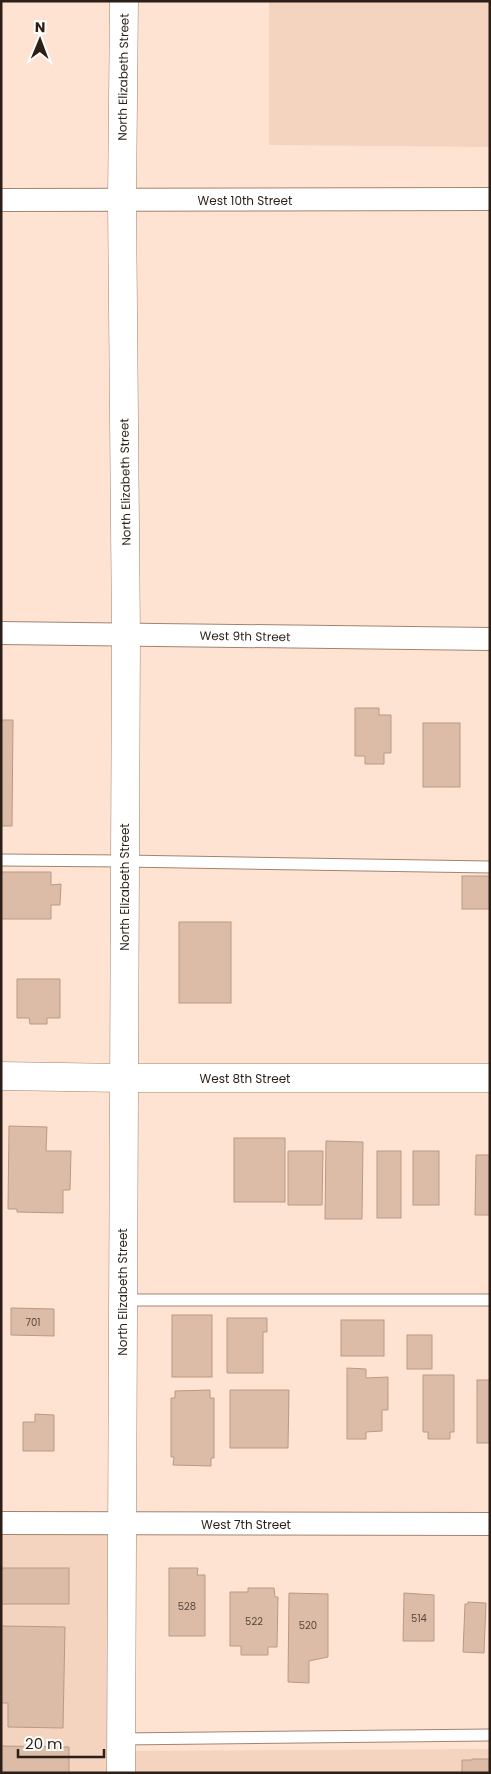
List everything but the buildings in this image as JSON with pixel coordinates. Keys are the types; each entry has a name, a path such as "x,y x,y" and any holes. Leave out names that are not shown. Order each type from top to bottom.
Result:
{"main road":[{"name":"North Elizabeth Street","path":"121,1773 126,635 122,201 124,1"},
{"name":"West 8th Street","path":"1,1076 123,1078 490,1078"}],"street":[{"name":"West 10th Street","path":"1,200 490,199"},
{"name":"West 9th Street","path":"1,633 490,639"},
{"name":"West 7th Street","path":"1,1523 490,1524"}],"lane":[{"path":"1,860 490,867"},
{"path":"122,1300 490,1300"},
{"path":"121,1739 490,1735"}],"shaded area":[{"path":"269,1 490,1 490,147 269,145"},
{"path":"1,1523 121,1523 121,1751 490,1749 490,1773 1,1773"}]}
